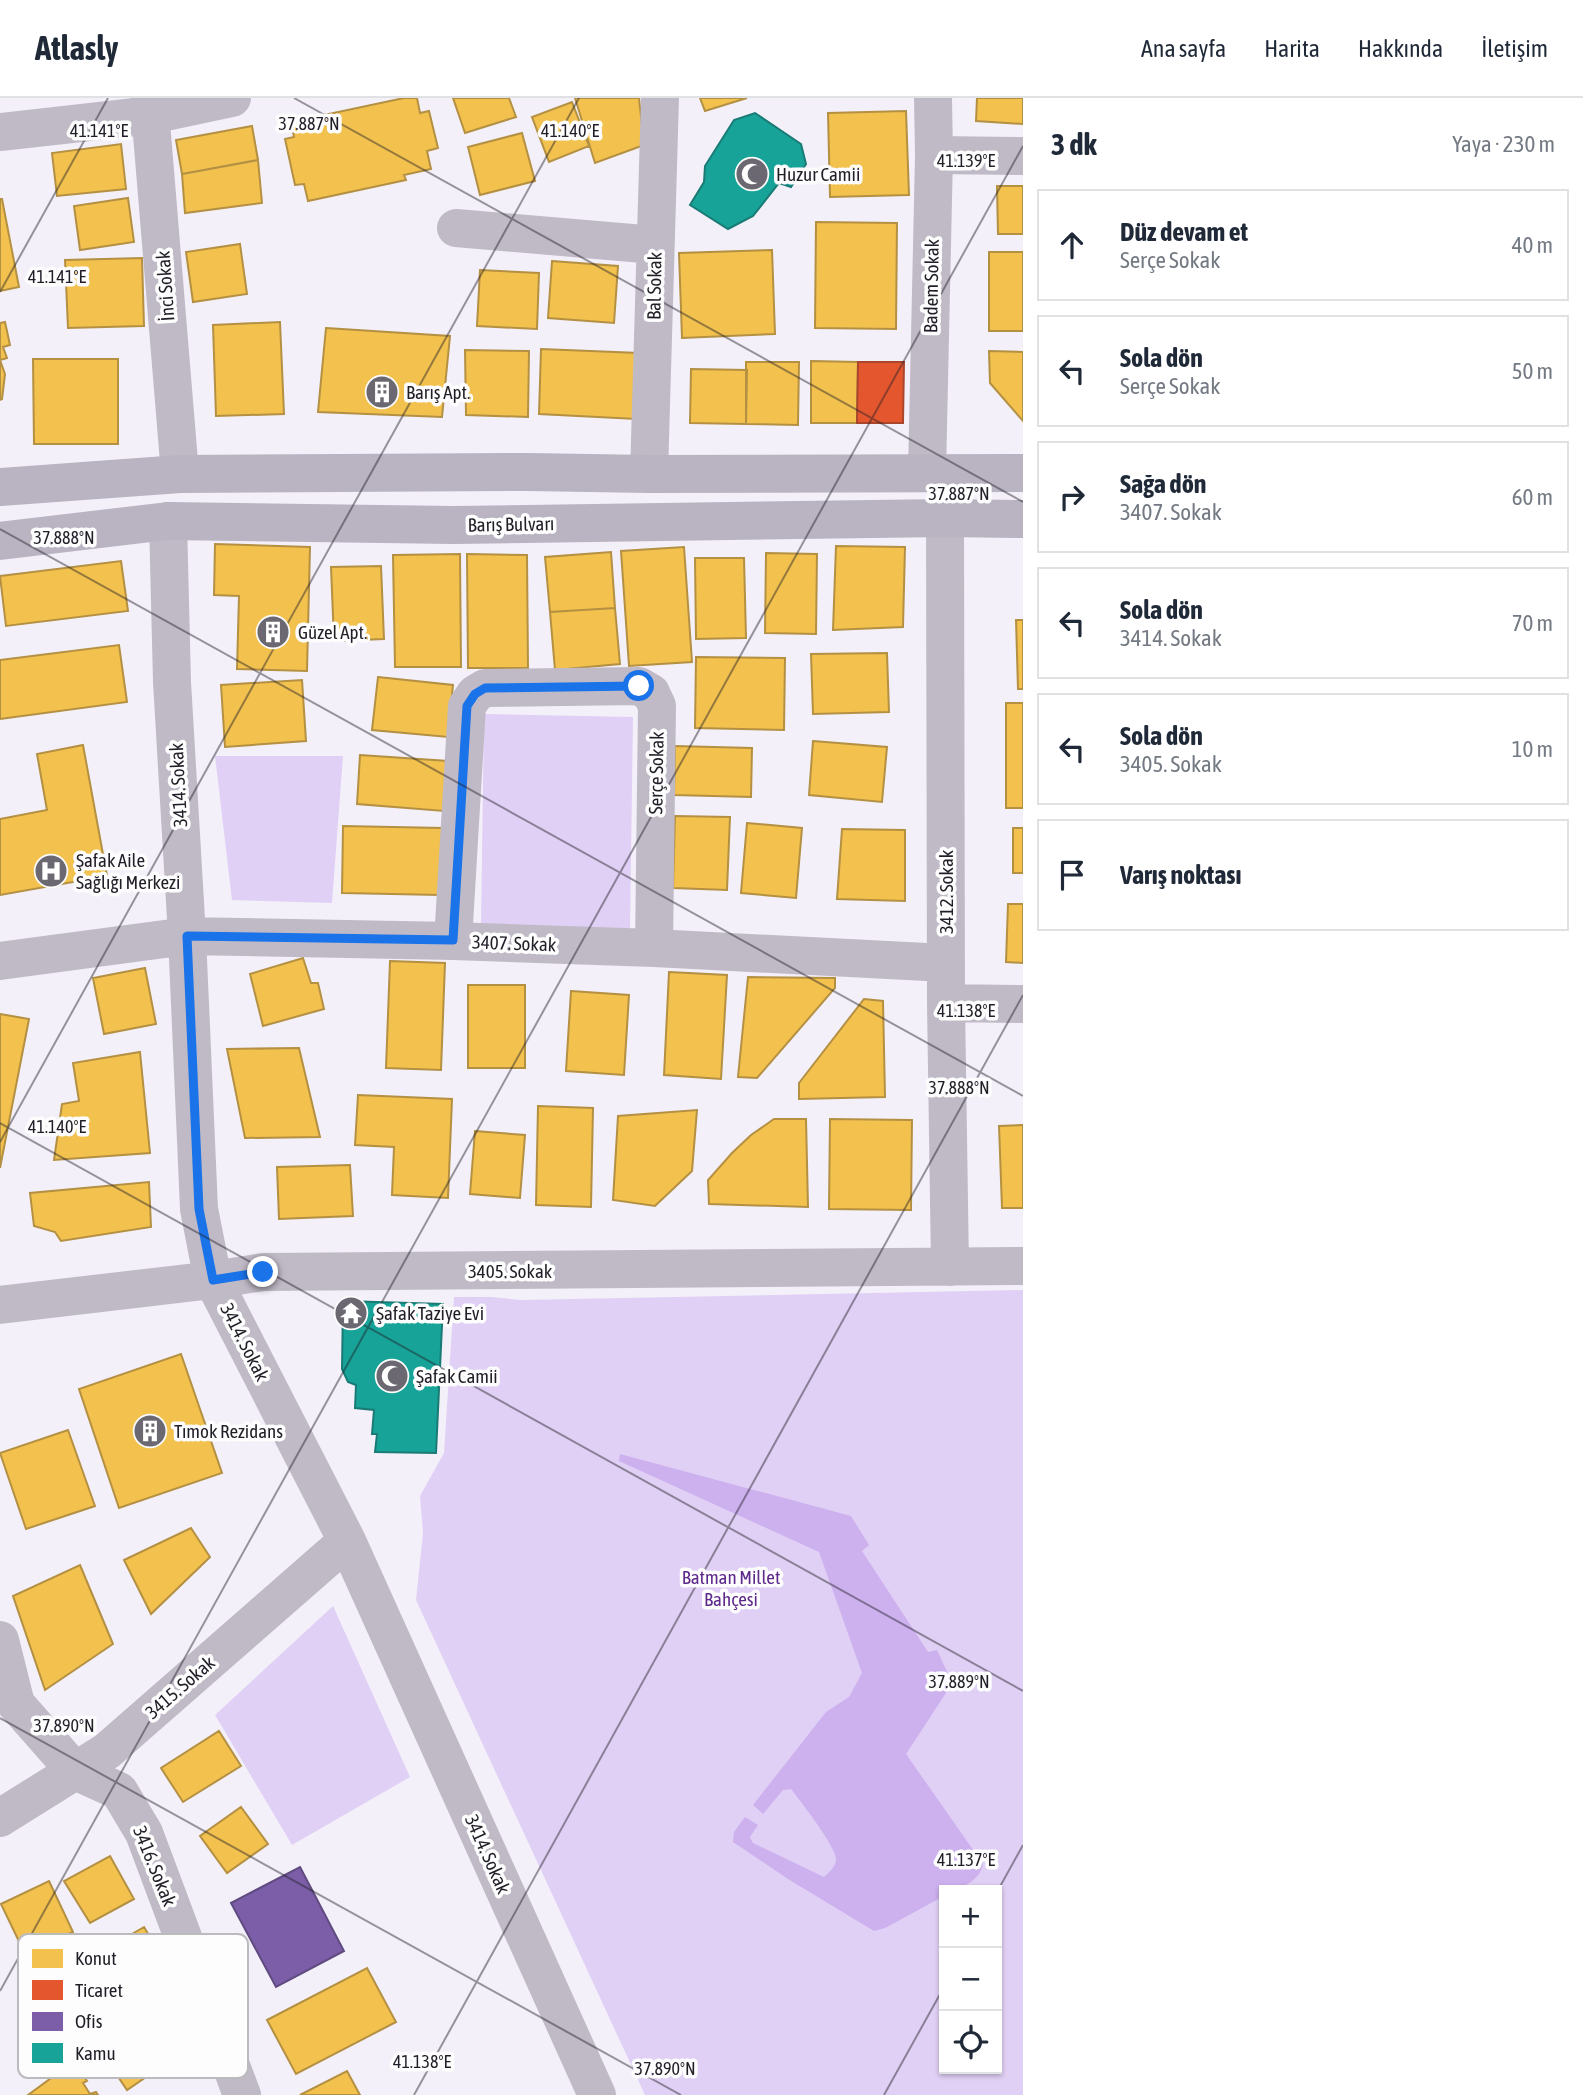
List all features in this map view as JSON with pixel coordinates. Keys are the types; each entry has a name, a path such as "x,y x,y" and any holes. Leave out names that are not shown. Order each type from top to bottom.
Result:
{"main road":[{"path":"0,487 180,474 1023,473"},
{"name":"Barış Bulvarı","path":"0,541 169,521 454,525 1023,519"}],"street":[{"path":"0,132 150,107 232,98"},
{"name":"Bal Sokak","path":"649,474 660,98"},
{"name":"Badem Sokak","path":"927,473 933,98"},
{"name":"İnci Sokak","path":"150,107 180,474"},
{"path":"934,155 1023,156"},
{"path":"456,228 655,245"},
{"name":"3412. Sokak","path":"945,518 946,1003 950,1267"},
{"name":"3414. Sokak","path":"169,521 172,682 199,1209 213,1280 347,1541 597,2095"},
{"name":"Serçe Sokak","path":"453,940 467,706 475,694 485,688 639,686 651,693 657,706 654,948"},
{"name":"3407. Sokak","path":"0,961 187,936 453,940 946,963"},
{"path":"946,1003 1023,1004"},
{"name":"3405. Sokak","path":"0,1305 263,1272 1023,1266"},
{"name":"3415. Sokak","path":"0,1818 107,1751 347,1541"},
{"name":"3416. Sokak","path":"0,1640 16,1704 75,1771 118,1791 144,1833 182,1934"},
{"name":"3416. Sokak","path":"236,2078 242,2095"}],"green space":[{"path":"484,714 633,717 630,930 481,927"},
{"path":"215,756 343,756 332,903 232,900"},
{"name":"Batman Millet Bahçesi","path":"1023,1290 1023,2095 645,2095 416,1600 423,1533 420,1496 444,1453 454,1297 521,1300"},
{"path":"333,1606 410,1777 292,1845 215,1715"}],"shaded area":[{"path":"620,1454 851,1516 869,1545 862,1551 928,1652 937,1650 949,1676 946,1693 906,1754 983,1864 974,1880 965,1885 939,1885 939,1899 885,1928 874,1931 733,1842 734,1832 745,1817 758,1825 750,1837 753,1843 824,1877 832,1869 836,1859 830,1844 791,1789 783,1790 763,1814 753,1805 826,1712 849,1697 862,1673 819,1552 619,1461"}],"building: Konut":[{"path":"404,98 417,98 420,113 429,111 438,148 427,151 431,169 404,175 406,180 308,201 304,184 295,185 285,139 294,137 291,122"},
{"path":"453,98 509,98 516,117 465,133"},
{"path":"575,98 639,98 644,145 595,163"},
{"path":"700,98 747,98 705,111"},
{"path":"977,98 1023,98 1023,124 976,121"},
{"path":"572,102 589,146 549,162 532,117"},
{"path":"906,111 909,195 830,197 828,113"},
{"path":"252,126 258,160 182,174 176,140"},
{"path":"522,133 535,181 480,195 468,147"},
{"path":"121,144 126,189 57,196 52,153"},
{"path":"258,160 262,203 185,213 182,174"},
{"path":"997,186 1023,186 1023,234 998,234"},
{"path":"128,198 134,242 80,250 74,206"},
{"path":"0,199 19,287 0,291"},
{"path":"816,222 897,223 896,329 815,328"},
{"path":"240,244 247,294 193,302 186,252"},
{"path":"772,250 775,334 682,338 679,253"},
{"path":"989,252 1023,252 1023,331 989,331"},
{"path":"142,258 144,326 68,328 65,260"},
{"path":"552,261 618,266 614,323 548,318"},
{"path":"480,270 539,273 537,329 477,326"},
{"path":"5,322 10,345 3,347 7,358 0,360 0,323"},
{"path":"280,322 284,414 216,416 213,325"},
{"name":"Barış Apt.","path":"326,328 450,336 442,417 318,412"},
{"path":"541,349 639,353 636,419 539,414"},
{"path":"465,350 529,351 528,417 466,415"},
{"path":"989,351 1023,352 1023,421 990,383"},
{"path":"33,359 118,359 118,444 34,444"},
{"path":"0,360 5,374 0,400"},
{"path":"811,361 858,362 857,423 811,423"},
{"path":"746,362 799,362 798,425 746,424"},
{"path":"691,369 747,370 746,424 690,423"},
{"name":"Güzel Apt.","path":"215,544 310,547 307,671 237,669 239,596 214,595"},
{"path":"836,546 905,547 903,627 833,630"},
{"path":"684,547 692,662 629,666 621,551"},
{"path":"611,552 615,608 550,612 545,557"},
{"path":"766,553 817,554 816,634 765,633"},
{"path":"460,554 461,667 395,667 393,555"},
{"path":"467,554 527,555 528,668 468,668"},
{"path":"695,558 744,558 746,638 696,639"},
{"path":"121,561 128,611 6,626 0,576"},
{"path":"381,566 384,639 334,641 331,567"},
{"path":"615,608 620,664 555,670 550,612"},
{"path":"1016,620 1023,620 1023,689 1018,689"},
{"path":"119,645 127,702 0,719 0,660"},
{"path":"887,653 889,712 813,714 811,654"},
{"path":"696,657 785,658 784,730 695,728"},
{"path":"378,677 453,685 448,737 372,730"},
{"path":"302,680 306,741 225,747 221,685"},
{"path":"1006,703 1023,703 1023,808 1006,808"},
{"path":"813,741 887,747 882,802 809,795"},
{"path":"83,745 107,876 0,895 0,819 47,810 37,754"},
{"path":"675,746 752,748 751,797 674,795"},
{"path":"360,755 448,761 444,811 357,804"},
{"path":"675,816 730,817 727,890 673,888"},
{"path":"747,823 802,828 796,898 741,893"},
{"path":"343,826 443,828 440,895 342,893"},
{"path":"1013,828 1023,828 1023,873 1013,873"},
{"path":"842,829 905,830 905,901 837,899"},
{"path":"1008,904 1023,904 1023,963 1006,962"},
{"path":"303,958 311,983 318,983 324,1009 263,1026 250,974"},
{"path":"390,961 445,963 441,1070 386,1068"},
{"path":"145,968 156,1024 104,1034 93,978"},
{"path":"669,972 727,975 721,1079 664,1075"},
{"path":"748,977 835,978 835,988 757,1078 738,1077"},
{"path":"468,985 525,985 525,1068 468,1068"},
{"path":"571,991 629,995 624,1075 566,1071"},
{"path":"864,999 883,1001 885,1097 799,1099 799,1083"},
{"path":"0,1014 29,1019 0,1168"},
{"path":"299,1048 320,1137 245,1138 227,1049"},
{"path":"140,1052 150,1153 54,1160 62,1104 79,1101 73,1063"},
{"path":"358,1095 452,1099 448,1198 392,1195 394,1147 355,1145"},
{"path":"538,1106 593,1108 591,1207 536,1205"},
{"path":"697,1110 692,1171 655,1206 613,1200 618,1116"},
{"path":"774,1119 806,1119 808,1207 709,1204 708,1180 751,1135"},
{"path":"830,1119 912,1120 911,1210 829,1209"},
{"path":"1023,1125 1023,1208 1002,1208 999,1126"},
{"path":"475,1131 525,1135 520,1198 470,1194"},
{"path":"350,1165 353,1216 279,1219 277,1167"},
{"path":"149,1182 151,1227 61,1241 55,1232 34,1226 30,1193"},
{"name":"Tımok Rezidans","path":"181,1354 222,1473 119,1508 79,1389"},
{"path":"68,1430 95,1506 26,1529 0,1453"},
{"path":"191,1528 210,1557 151,1614 124,1560"},
{"path":"80,1565 113,1644 45,1690 13,1596"},
{"path":"219,1731 241,1766 183,1802 161,1768"},
{"path":"241,1807 268,1844 227,1873 200,1836"},
{"path":"110,1856 134,1899 90,1923 64,1881"},
{"path":"49,1881 73,1932 18,1934 18,1939 1,1904"},
{"path":"144,1927 148,1934 132,1934"},
{"path":"367,1968 396,2022 296,2074 267,2020"},
{"path":"347,2071 360,2095 300,2095"},
{"path":"51,2078 85,2078 87,2081 83,2083 90,2094 96,2092 98,2095 28,2095"},
{"path":"119,2078 145,2078 127,2090"}],"building: Ticaret":[{"path":"858,362 904,362 903,423 857,423"}],"building: Ofis":[{"path":"300,1867 344,1951 276,1987 231,1903"}],"building: Kamu":[{"name":"Huzur Camii","path":"755,113 801,144 806,164 791,187 779,183 753,216 728,229 690,205 704,182 705,166 734,120"},
{"name":"Şafak Camii","path":"343,1301 443,1304 436,1453 375,1452 377,1434 372,1434 374,1410 355,1408 356,1385 348,1382 342,1369"}],"place":[{"name":"Huzur Camii","path":"752,174"},
{"name":"Barış Apt.","path":"382,392"},
{"name":"Güzel Apt.","path":"273,632"},
{"name":"Şafak Aile Sağlığı Merkezi","path":"51,871"},
{"name":"Şafak Taziye Evi","path":"351,1313"},
{"name":"Şafak Camii","path":"392,1376"},
{"name":"Tımok Rezidans","path":"150,1431"}],"route":[{"path":"263,1272 213,1280 199,1209 187,936 453,940 467,706 475,694 485,688 639,686"}]}
